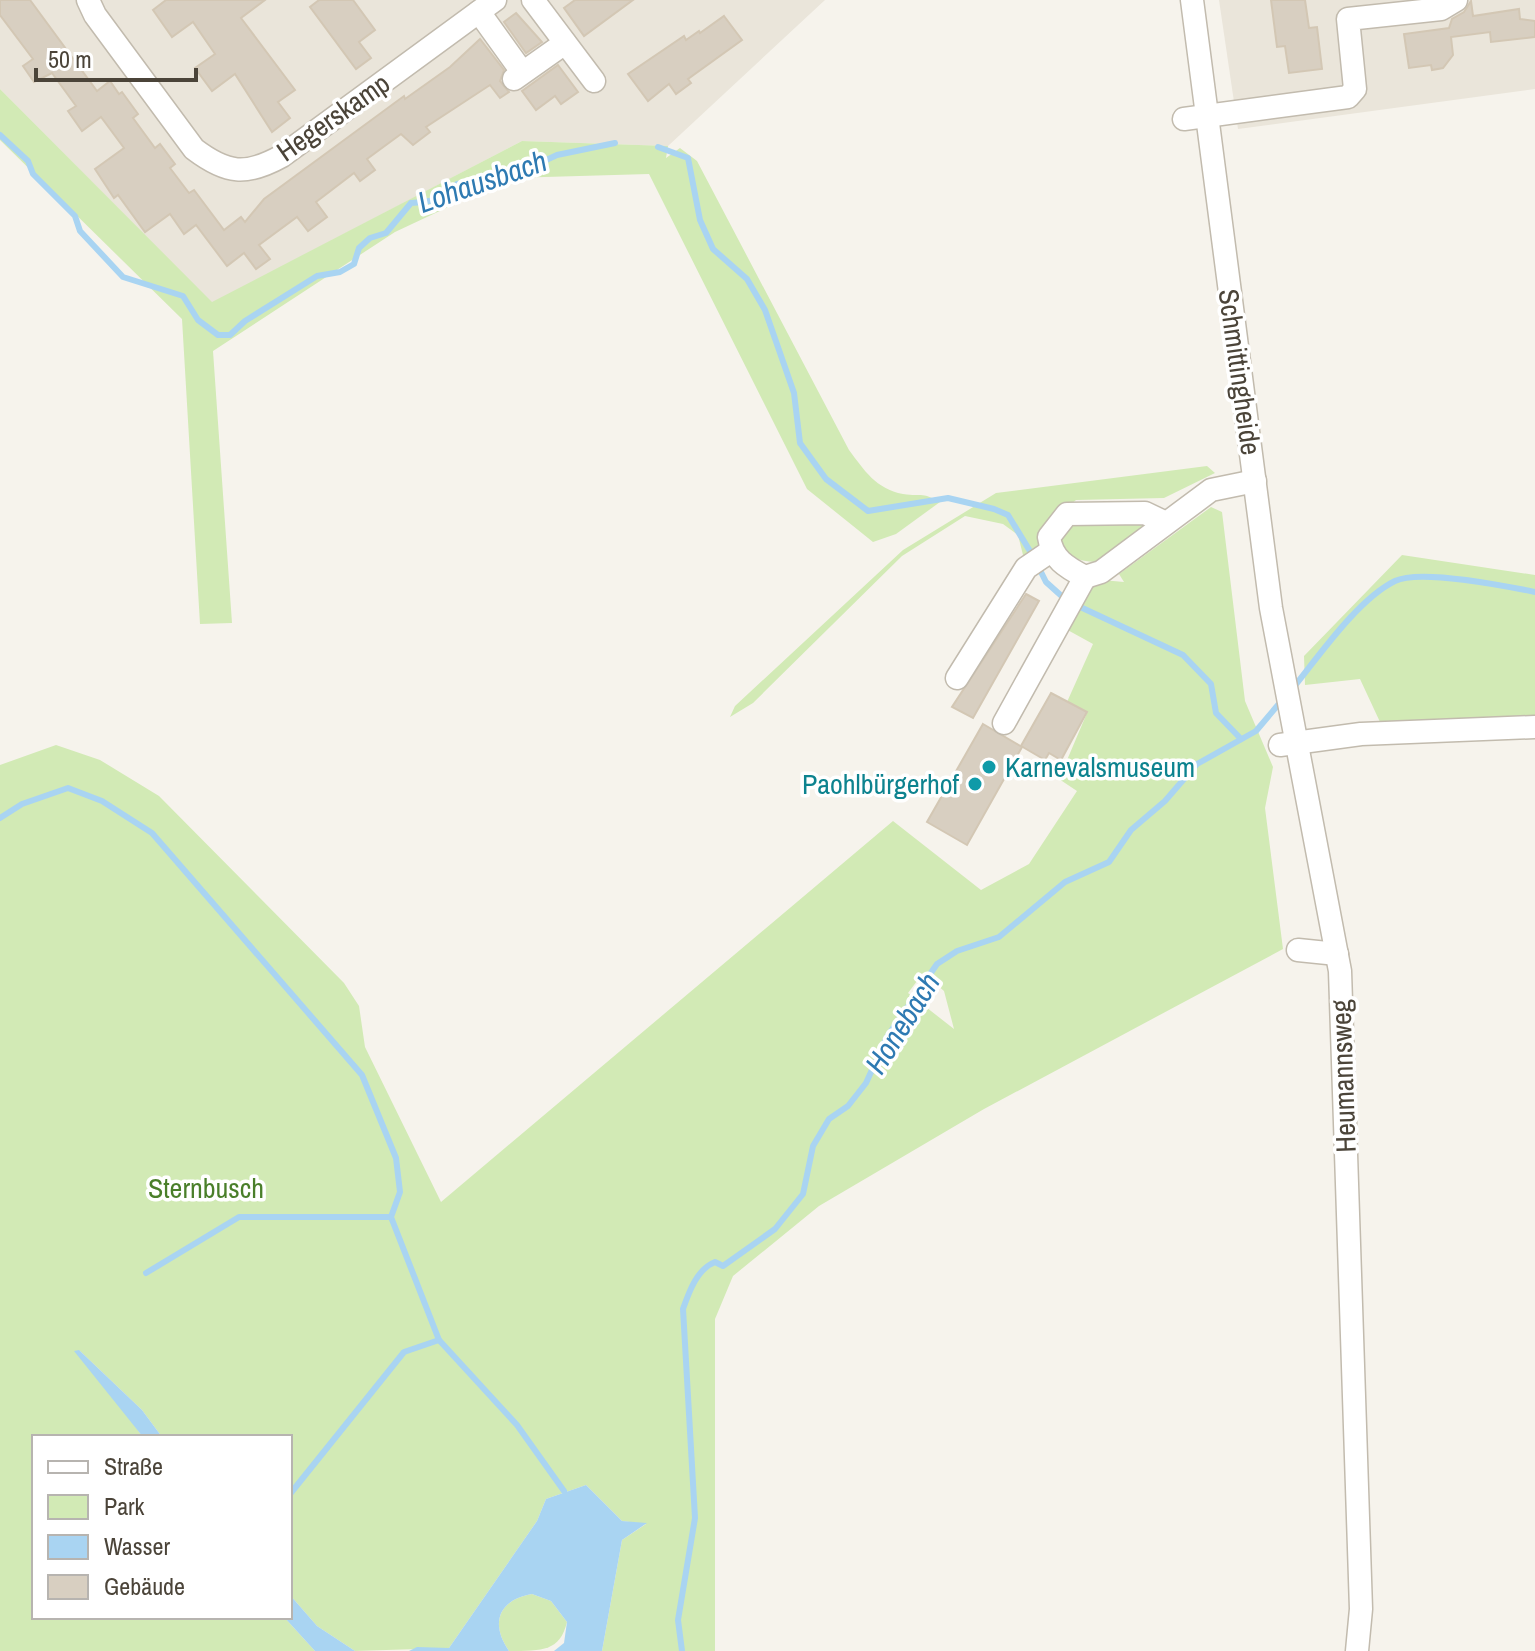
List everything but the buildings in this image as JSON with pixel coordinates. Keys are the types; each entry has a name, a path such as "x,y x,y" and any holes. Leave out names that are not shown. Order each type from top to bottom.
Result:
{"street":[{"name":"Hegerskamp","path":"88,0 95,15 194,149 214,164 237,170 261,168 282,156 487,6"},
{"path":"533,0 594,81"},
{"name":"Schmittingheide","path":"1192,0 1195,117 1293,718 1289,743"},
{"path":"1195,117 1348,97 1355,89 1347,9 1441,9 1456,0"},
{"path":"487,6 517,74 565,43"},
{"path":"1004,723 1082,582 1101,572 1211,490 1255,481"},
{"path":"1048,553 1049,537 1067,514 1145,513 1166,523"},
{"path":"957,678 1026,568 1048,553"},
{"path":"1048,553 1082,582"},
{"path":"1289,743 1361,734 1535,727"},
{"name":"Heumannsweg","path":"1289,743 1337,954 1361,1609 1357,1651"},
{"path":"1298,950 1337,954"}],"shaded area":[{"path":"0,0 825,0 668,146 522,141 212,303 0,89"},
{"path":"1219,0 1535,0 1535,89 1238,129"}],"green space":[{"path":"0,89 212,302 522,141 668,146 666,158 680,148 697,161 849,450 860,465 885,488 903,494 925,495 940,502 896,534 873,542 807,489 649,174 510,178 395,232 213,351 232,623 200,624 182,319 0,140"},
{"path":"1207,466 1215,473 1164,498 1076,500 1057,515 1041,548 1024,559 1018,535 1003,524 965,516 902,556 753,703 730,717 735,706 903,550 996,493"},
{"name":"Sternbusch","path":"1211,507 1222,512 1245,701 1273,767 1265,808 1283,949 984,1109 819,1206 733,1276 715,1319 715,1651 602,1651 622,1540 646,1524 622,1521 586,1485 546,1499 537,1521 449,1648 355,1651 317,1626 292,1597 292,1435 161,1435 142,1410 79,1350 142,1435 32,1435 32,1619 286,1619 315,1651 0,1651 0,765 56,745 100,760 159,796 344,983 359,1006 365,1047 441,1202 893,821 981,890 1029,864 1077,791 1059,779 1087,713 1067,702 1093,644 1064,628 1091,579 1124,582 1119,574","holes":["923,973 944,991 954,1029 908,993"]},
{"path":"1137,521 1143,526 1096,562 1073,557 1056,540 1069,522"},
{"path":"1402,555 1535,575 1535,715 1380,722 1360,679 1305,685 1304,656"},
{"path":"532,1594 551,1601 567,1622 564,1632 555,1644 548,1647 509,1651 500,1632 501,1615 511,1602"}],"water":[{"path":"79,1350 142,1410 161,1435 141,1435 74,1351"},
{"path":"586,1485 622,1521 647,1523 622,1540 602,1651 554,1651 564,1643 567,1622 551,1601 532,1594 511,1602 501,1615 500,1632 509,1651 409,1651 417,1647 449,1648 537,1521 546,1499"},
{"path":"292,1597 317,1626 355,1651 315,1651 286,1619 292,1619"}],"waterway":[{"name":"Lohausbach","path":"0,135 28,161 33,174 75,216 80,231 123,277 183,296 198,320 218,335 230,335 245,321 317,276 340,272 354,264 359,248 370,238 386,233 411,203 442,197 457,184 490,178 499,182 557,155 615,143"},
{"name":"Lohausbach","path":"658,147 688,158 700,220 713,249 747,279 765,310 794,393 800,443 826,479 868,511 948,498 994,509 1008,515 1033,556"},
{"name":"Lohausbach","path":"1038,566 1046,582 1066,600"},
{"name":"Honebach","path":"1293,688 1353,614 1395,581 1442,578 1535,592"},
{"name":"Lohausbach","path":"1076,605 1183,655 1211,684 1216,713 1241,739"},
{"name":"Honebach","path":"682,1651 678,1620 695,1518 683,1309 694,1282 709,1265 715,1262 723,1266 775,1229 803,1194 813,1146 829,1119 848,1106 866,1083 887,1037 937,964 957,951 999,937 1065,882 1109,862 1131,830 1165,801 1197,764 1256,731 1283,699"},
{"path":"0,818 22,804 68,788 102,801 152,833 362,1075 396,1158 400,1192 391,1217 439,1340 517,1425 564,1491"},
{"path":"146,1273 239,1217 391,1217"},
{"path":"292,1492 404,1352 439,1340"}],"place":[{"name":"Karnevalsmuseum","path":"989,767"},
{"name":"Paohlbürgerhof","path":"975,784"}]}
